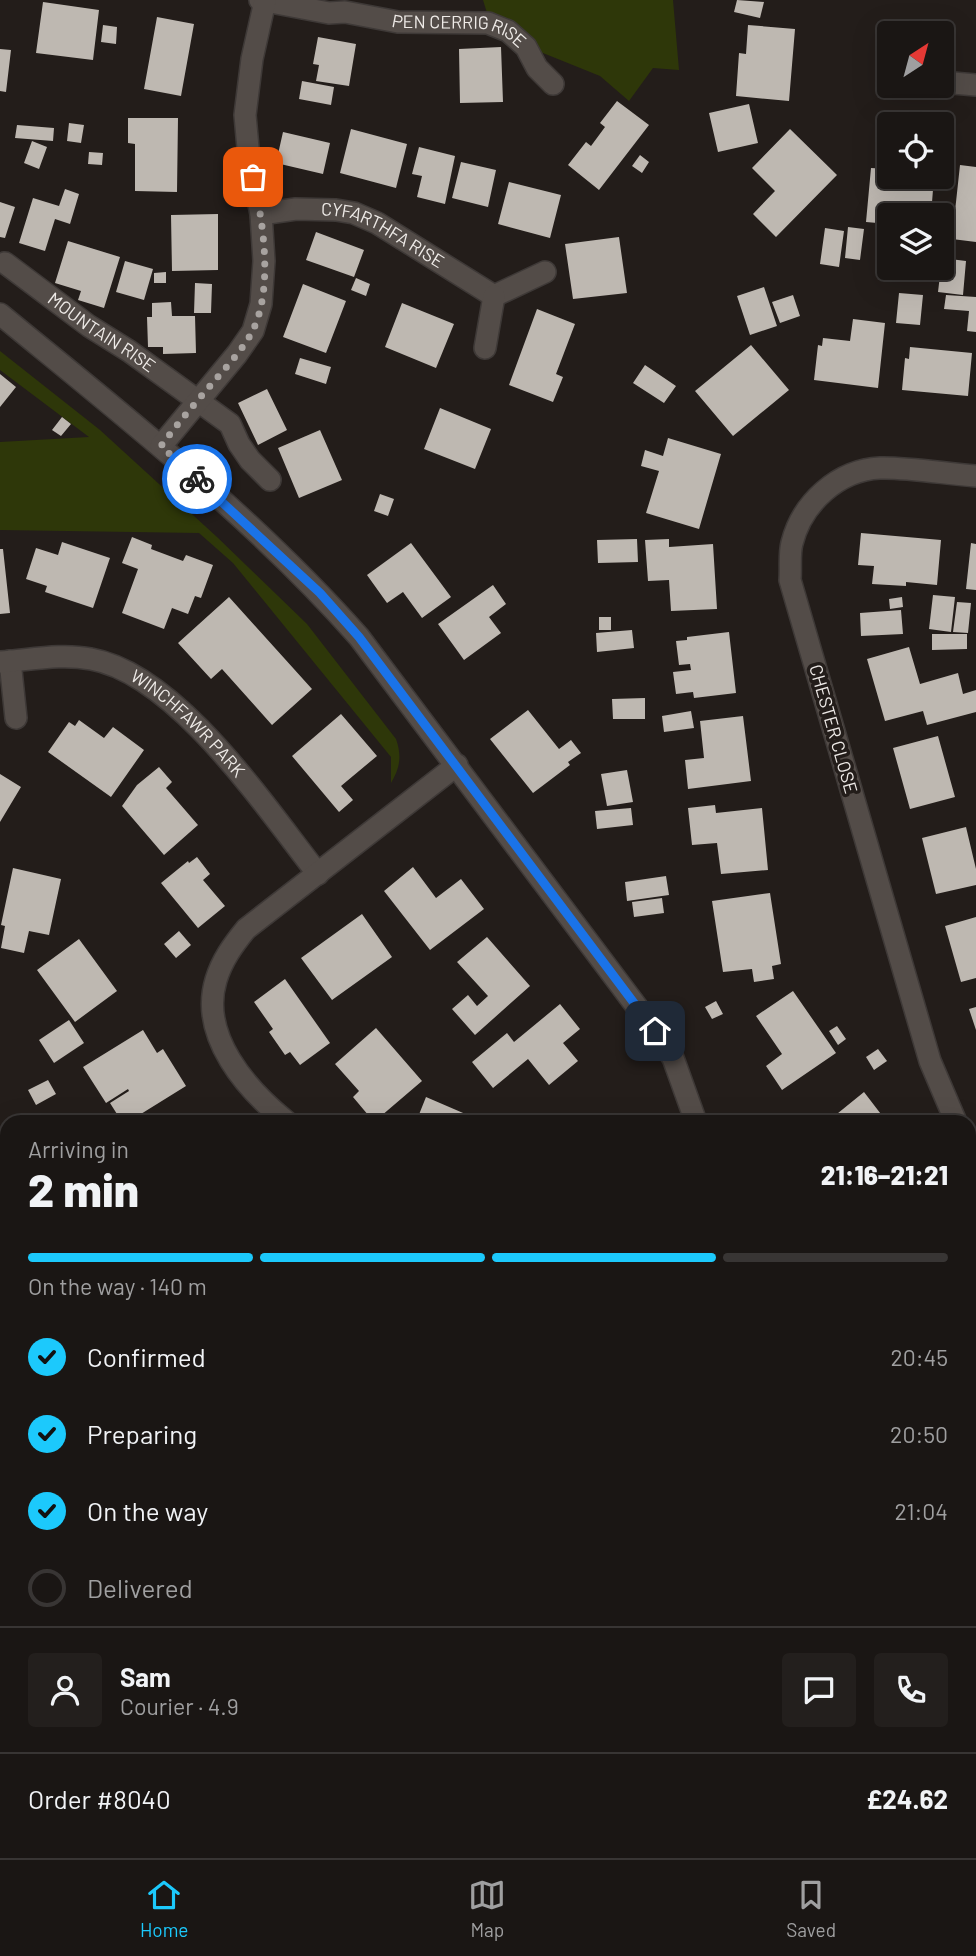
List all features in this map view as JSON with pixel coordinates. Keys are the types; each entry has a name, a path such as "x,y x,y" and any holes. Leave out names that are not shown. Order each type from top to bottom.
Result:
{"street":[{"name":"PEN CERRIG RISE","path":"263,1 398,22 488,23 508,31 526,47 537,68 553,85"},
{"path":"161,446 237,354 253,331 261,304 264,261 261,214 249,159 245,115 263,1"},
{"path":"954,83 976,85"},
{"name":"CYFARTHFA RISE","path":"261,214 296,209 354,213 377,223 494,296"},
{"name":"MOUNTAIN RISE","path":"5,262 89,326 129,351 230,424 244,452 270,480"},
{"path":"485,348 494,296 545,272"},
{"path":"0,314 161,446 320,593 359,637 667,1049 673,1058 693,1115"},
{"name":"CHESTER CLOSE","path":"953,1115 930,1061 790,580 792,543 805,512 825,488 854,473 880,468 976,477"},
{"name":"WINCHFAWR PARK","path":"16,718 5,662 40,657 92,659 130,673 176,706 219,748 318,874"},
{"path":"278,1115 243,1081 222,1046 213,1015 215,982 229,951 246,929 457,765"}],"green space":[{"path":"483,0 673,0 679,70 653,68 629,101 600,76 538,51 532,40 511,20 487,13"},
{"path":"0,351 100,430 307,624 396,739 399,762 391,783 391,757 233,563 199,533 0,530 0,442 89,437 0,370"}],"building":[{"path":"737,0 764,2 760,18 734,12"},
{"path":"43,2 99,10 93,60 36,53"},
{"path":"157,17 194,24 181,96 144,89"},
{"path":"103,25 117,27 116,44 101,42"},
{"path":"748,25 795,29 789,101 736,96 739,53 746,54"},
{"path":"318,37 356,44 349,86 316,81 319,65 313,64"},
{"path":"501,47 503,102 460,103 459,49"},
{"path":"0,49 11,50 6,92 0,91"},
{"path":"302,81 334,87 331,105 299,99"},
{"path":"617,101 649,125 599,190 568,165 586,142 591,146 605,127 600,123"},
{"path":"749,104 758,143 718,152 709,113"},
{"path":"128,118 178,118 177,192 135,191 135,144 128,143"},
{"path":"69,123 84,125 81,143 67,141"},
{"path":"17,125 54,128 53,141 15,138"},
{"path":"351,129 407,144 396,188 340,173"},
{"path":"790,129 837,175 776,237 753,214 775,191 752,168"},
{"path":"283,132 330,143 323,174 276,163"},
{"path":"32,141 47,147 39,169 24,163"},
{"path":"419,147 455,156 445,204 417,197 422,176 412,174"},
{"path":"89,152 103,153 102,165 88,164"},
{"path":"640,155 649,162 642,173 632,166"},
{"path":"461,162 496,170 488,207 452,198"},
{"path":"960,165 976,167 976,242 954,239"},
{"path":"871,168 877,168 877,189 933,189 932,203 877,203 877,223 866,222"},
{"path":"509,182 561,195 550,238 498,224"},
{"path":"65,189 79,194 70,224 55,219 45,251 19,243 33,198 59,206"},
{"path":"0,202 15,207 5,238 0,237"},
{"path":"218,214 218,270 172,271 171,215"},
{"path":"848,227 864,229 860,260 845,258"},
{"path":"825,228 844,231 839,267 820,264"},
{"path":"316,232 364,250 354,277 306,260"},
{"path":"619,237 627,293 573,299 565,244"},
{"path":"68,241 120,257 104,308 78,300 81,291 55,283"},
{"path":"954,260 966,261 963,295 938,292 939,280 954,280"},
{"path":"125,261 153,269 144,300 116,292"},
{"path":"166,272 166,283 154,283 154,273"},
{"path":"356,278 370,284 366,296 351,290"},
{"path":"195,283 212,284 211,313 194,313"},
{"path":"303,284 346,301 326,353 283,337"},
{"path":"764,287 777,326 750,335 737,296"},
{"path":"899,293 923,295 920,325 896,323"},
{"path":"793,295 800,316 780,323 772,302"},
{"path":"946,295 976,297 976,332 967,331 969,311 944,309"},
{"path":"171,302 172,316 195,316 196,353 163,354 163,347 148,347 147,317 152,317 152,303"},
{"path":"402,303 454,324 436,368 385,347"},
{"path":"537,309 575,324 556,374 563,377 553,402 509,385"},
{"path":"853,319 885,323 878,388 814,380 818,345 822,346 823,338 850,341"},
{"path":"751,345 789,390 733,436 695,391"},
{"path":"910,347 972,353 968,396 902,390 905,358 909,359"},
{"path":"300,358 331,367 326,384 295,374"},
{"path":"645,365 676,386 664,403 633,383"},
{"path":"0,374 16,387 0,407"},
{"path":"267,389 287,430 258,445 238,403"},
{"path":"440,408 491,429 475,469 424,449"},
{"path":"62,417 71,424 61,436 52,430"},
{"path":"320,430 342,480 299,498 278,448"},
{"path":"668,438 721,454 699,529 646,513 659,471 641,466 645,450 663,456"},
{"path":"380,494 394,499 388,516 374,511"},
{"path":"861,533 941,540 937,585 906,582 906,586 872,584 874,566 858,565"},
{"path":"132,537 152,545 151,549 183,561 186,555 213,565 201,598 195,596 188,614 172,608 164,629 122,613 138,569 122,563"},
{"path":"637,539 638,562 598,563 597,540"},
{"path":"669,539 669,547 713,544 717,609 671,611 669,580 648,581 645,540"},
{"path":"62,542 110,558 93,608 45,592 47,586 26,579 36,548 58,555"},
{"path":"411,543 451,597 422,618 403,592 387,603 367,575"},
{"path":"971,543 976,544 976,590 966,589"},
{"path":"0,549 3,549 10,613 0,614"},
{"path":"493,585 506,604 489,617 501,633 464,660 438,624"},
{"path":"933,595 955,597 951,632 929,629"},
{"path":"229,597 312,689 272,725 222,669 211,679 178,643"},
{"path":"902,597 903,607 890,609 889,599"},
{"path":"957,602 971,603 968,633 953,632"},
{"path":"901,610 903,634 861,636 860,613"},
{"path":"599,617 611,617 611,630 599,630"},
{"path":"632,630 634,648 597,652 596,633"},
{"path":"729,632 736,693 694,698 693,692 676,694 673,672 691,670 690,664 679,665 676,641 687,640 687,637"},
{"path":"932,634 967,634 967,649 932,650"},
{"path":"909,647 920,684 958,673 963,694 976,690 976,712 927,725 923,711 885,721 867,659"},
{"path":"645,698 645,719 613,719 612,699"},
{"path":"528,710 559,749 571,740 581,753 568,762 570,765 533,793 490,739"},
{"path":"691,711 694,728 664,732 662,716"},
{"path":"341,714 377,756 341,786 353,800 339,812 292,756"},
{"path":"743,716 751,781 688,789 685,760 704,758 700,721"},
{"path":"79,720 104,738 113,727 144,750 111,797 48,752 69,722 75,726"},
{"path":"938,736 955,797 910,809 893,748"},
{"path":"159,767 172,782 166,788 198,825 164,855 122,806 137,785"},
{"path":"627,770 633,802 607,806 601,774"},
{"path":"0,774 21,787 0,822"},
{"path":"715,805 716,813 762,808 768,870 721,874 717,843 692,845 688,808"},
{"path":"631,808 633,825 597,829 595,811"},
{"path":"966,827 976,869 976,885 936,894 922,838"},
{"path":"197,857 210,874 203,880 225,906 198,928 161,883"},
{"path":"413,867 436,898 461,879 484,909 430,950 384,891"},
{"path":"13,868 61,879 49,935 29,931 24,953 1,948 5,926 1,925"},
{"path":"666,876 669,895 627,901 625,882"},
{"path":"770,893 781,964 772,966 774,979 754,982 752,969 723,972 712,901"},
{"path":"662,898 664,913 634,917 632,902"},
{"path":"362,914 392,957 332,1000 301,958"},
{"path":"976,917 976,978 961,982 945,926"},
{"path":"179,931 191,945 176,958 164,944"},
{"path":"487,937 530,986 475,1035 452,1009 468,995 477,1006 488,996 457,962"},
{"path":"79,939 117,991 75,1022 37,970"},
{"path":"285,979 330,1043 300,1065 290,1052 285,1055 269,1032 273,1029 254,1002"},
{"path":"793,991 836,1053 782,1090 766,1066 782,1054 756,1016"},
{"path":"716,1001 723,1014 712,1019 705,1007"},
{"path":"560,1004 580,1029 563,1043 578,1061 549,1085 528,1059 493,1088 472,1062 507,1033 514,1042"},
{"path":"976,1007 976,1030 969,1009"},
{"path":"69,1020 84,1043 54,1063 39,1040"},
{"path":"837,1026 846,1039 838,1045 829,1031"},
{"path":"376,1028 422,1081 382,1115 368,1115 353,1097 359,1091 335,1064"},
{"path":"143,1030 157,1053 163,1049 186,1086 139,1115 118,1115 110,1103 129,1091 128,1089 106,1103 83,1067"},
{"path":"878,1049 887,1061 874,1070 866,1057"},
{"path":"48,1080 56,1094 36,1105 28,1090"},
{"path":"864,1092 882,1115 836,1115"},
{"path":"426,1097 468,1115 419,1115"}],"way so far":[{"path":"197,479 161,446 253,331 261,304 264,261 261,214 253,177"}],"route":[{"path":"197,479 320,593 359,637 655,1031"}]}
